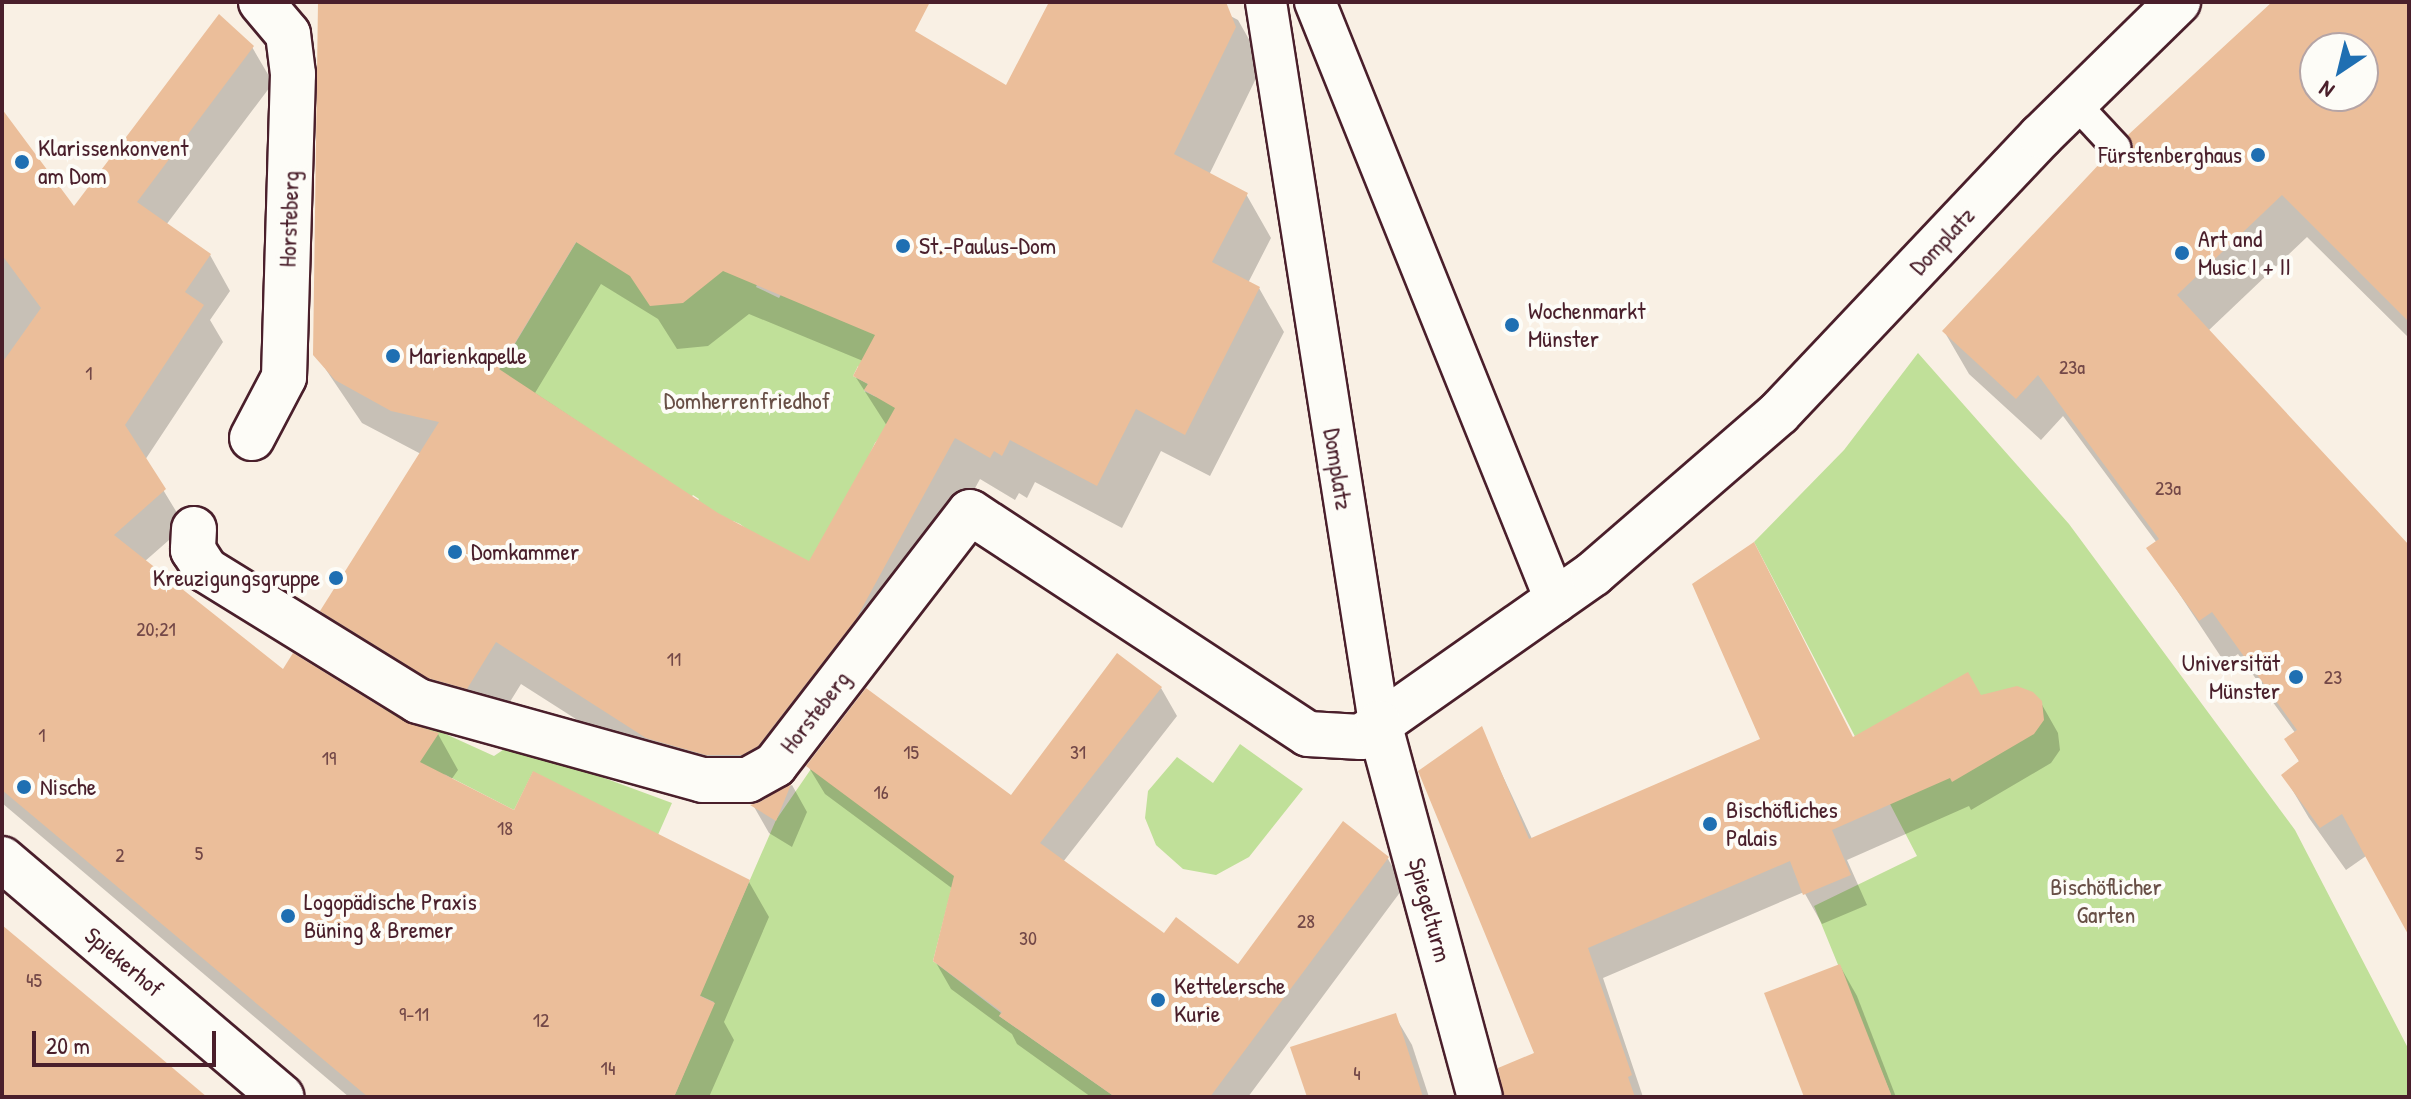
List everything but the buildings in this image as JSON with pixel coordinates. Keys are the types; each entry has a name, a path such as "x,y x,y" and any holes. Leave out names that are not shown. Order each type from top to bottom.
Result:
{"street":[{"name":"Horsteberg","path":"252,438 284,377 293,74 288,34 261,2"},
{"name":"Domplatz","path":"1266,2 1379,723 1556,602 1643,535 1779,413 2074,102 2178,2"},
{"path":"1315,2 1556,602"},
{"name":"Horsteberg","path":"194,529 193,550 206,570 418,701 703,780 748,780 775,765 970,512 1308,734 1361,737 1379,723"},
{"name":"Spiegelturm","path":"1379,723 1480,1097"},
{"name":"Spiekerhof","path":"2,859 282,1097"}],"lane":[{"path":"2074,102 2116,147"}],"green space":[{"name":"Domherrenfriedhof","path":"577,241 714,254 763,271 756,287 779,298 787,284 883,333 864,369 858,366 853,376 868,384 864,391 905,406 875,443 810,579 740,524 733,521 728,528 694,507 699,499 693,495 687,502 493,380"},
{"name":"Bischöflicher Garten","path":"1918,353 2069,524 2295,830 2409,1050 2409,1097 1892,1097 1814,906 1917,856 1754,542 1844,450"},
{"path":"384,706 494,756 512,744 672,803 628,903 722,944 776,820 811,769 957,867 933,961 1001,1013 999,1016 1115,1097 674,1097 714,1002 340,832","holes":["533,772 579,929 444,774 514,810"]},
{"path":"1240,744 1303,789 1249,857 1216,875 1183,869 1156,845 1145,818 1148,791 1177,757 1213,783"}],"place":[{"name":"Fürstenberghaus","path":"2258,155"},
{"name":"Klarissenkonvent am Dom","path":"22,162"},
{"name":"St.-Paulus-Dom","path":"903,246"},
{"name":"Art and Music I + II","path":"2182,253"},
{"name":"Wochenmarkt Münster","path":"1512,325"},
{"name":"Marienkapelle","path":"393,356"},
{"name":"Domkammer","path":"455,552"},
{"name":"Kreuzigungsgruppe","path":"336,578"},
{"name":"Universität Münster","path":"2296,677"},
{"name":"Nische","path":"24,787"},
{"name":"Bischöfliches Palais","path":"1710,824"},
{"name":"Logopädische Praxis Büning & Bremer","path":"288,916"},
{"name":"Kettelersche Kurie","path":"1158,1000"}]}
